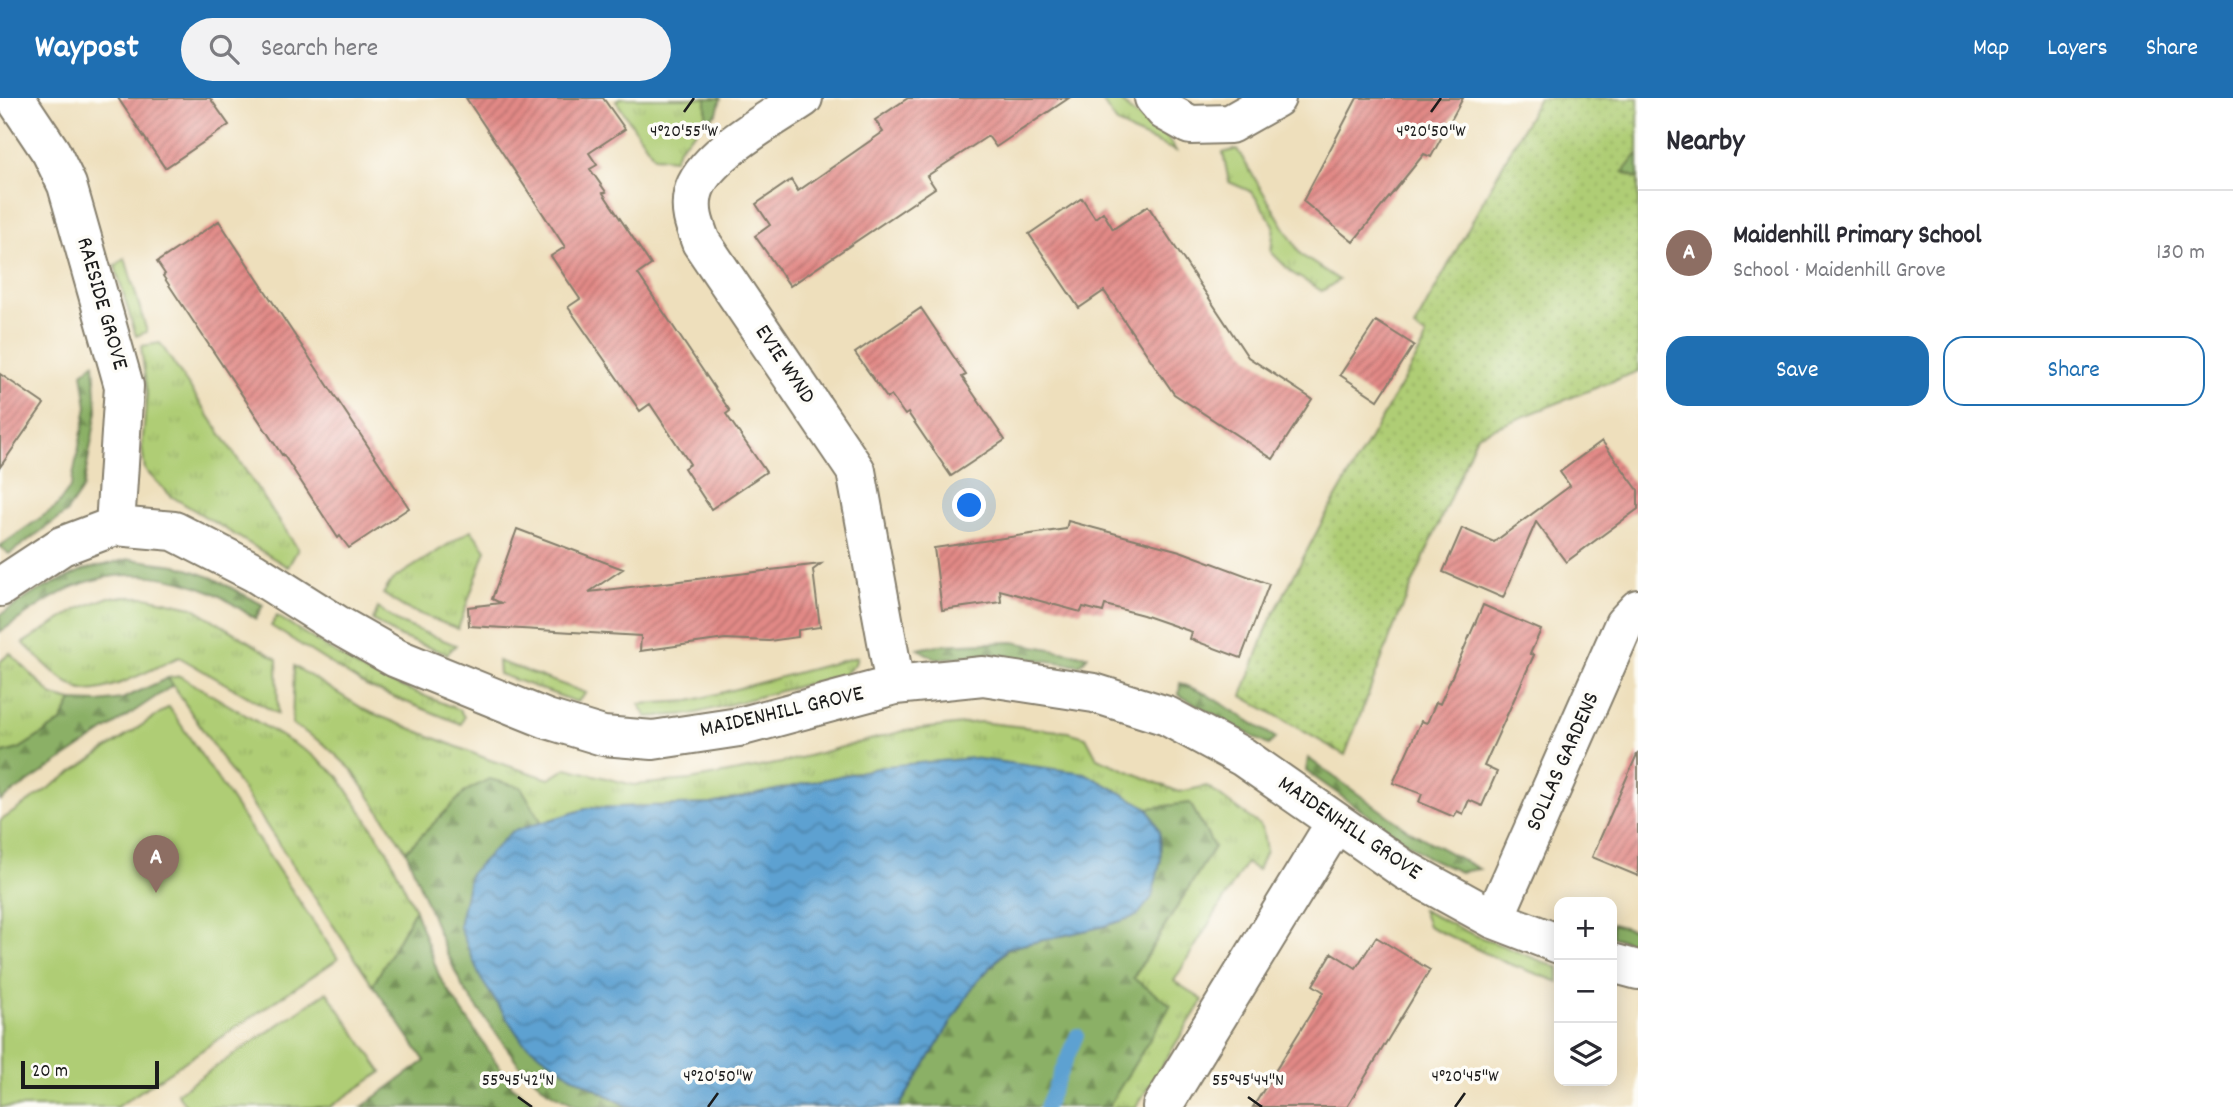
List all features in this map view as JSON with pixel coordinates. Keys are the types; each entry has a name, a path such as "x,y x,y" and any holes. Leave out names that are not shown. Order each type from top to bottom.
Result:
{"street":[{"name":"RAESIDE GROVE","path":"15,98 51,152 66,186 124,386 115,526"},
{"name":"EVIE WYND","path":"803,98 722,153 705,171 693,193 692,217 701,242 856,471 895,685"},
{"path":"1154,98 1165,111 1190,125 1230,124 1276,98"},
{"name":"MAIDENHILL GROVE","path":"0,587 62,546 115,526 174,531 254,572 396,658 547,719 604,736 653,740 739,727 895,685 983,676 1094,693 1167,716 1243,757 1405,870 1494,919 1554,942"},
{"name":"SOLLAS GARDENS","path":"1494,919 1624,624 1638,609"},
{"path":"1162,1107 1336,822"},
{"path":"1617,964 1638,970"}],"green space":[{"path":"620,98 706,98 706,121 680,146 674,159 654,157 616,101"},
{"path":"706,98 721,98 717,113 706,121"},
{"path":"1100,98 1119,98 1129,110 1164,133 1176,151 1116,122"},
{"path":"1539,98 1638,98 1638,153 1623,172 1638,179 1638,371 1477,435 1394,627 1345,755 1242,696 1269,623 1321,524 1423,346 1426,336 1414,328"},
{"path":"1237,149 1301,255 1339,280 1322,291 1292,273 1271,252 1274,225 1252,192 1229,182 1223,153"},
{"path":"1638,153 1638,179 1623,172"},
{"path":"125,258 147,332 136,336 115,266"},
{"path":"160,343 298,549 288,567 171,496 145,470 142,448 147,394 141,346"},
{"path":"94,363 97,411 83,488 66,513 9,554 0,546 56,507 71,486 87,407 82,373"},
{"path":"471,530 486,550 458,629 405,608 383,594 392,580"},
{"path":"129,559 176,565 213,578 263,605 256,619 222,597 196,586 167,578 123,575 94,580 69,589 0,632 0,615 36,592 83,570"},
{"path":"109,597 146,597 192,607 277,659 278,714 179,657 116,685 91,691 82,690 59,676 23,643 78,609"},
{"path":"378,608 398,622 456,645 447,654 398,636 373,620"},
{"path":"277,616 367,673 460,710 464,717 461,724 366,686 271,626"},
{"path":"1013,642 1088,656 1080,665 990,654 936,659 918,649 938,645"},
{"path":"10,653 53,696 72,701 61,722 19,749 0,754 0,662"},
{"path":"857,657 855,664 845,674 693,714 647,717 639,704 690,701"},
{"path":"498,661 586,693 577,702 499,674"},
{"path":"294,666 367,711 490,760 549,779 567,768 633,785 690,780 781,763 904,731 979,722 1068,732 1086,737 1097,758 1179,792 1207,786 1262,827 1266,851 1258,870 1246,863 1174,981 1203,1000 1136,1107 1108,1107 1170,1005 1133,979 1214,847 1190,803 1148,808 1085,773 886,766 711,804 588,808 542,823 521,787 466,792 406,851 352,770 324,744 292,724"},
{"path":"180,676 311,754 338,776 387,850 415,910 373,985 168,678"},
{"path":"168,678 172,686 0,801 0,754 19,749 61,722 72,701 122,699"},
{"path":"1180,683 1206,694 1276,738 1268,745 1179,695"},
{"path":"169,707 338,959 117,1107 0,1107 0,821"},
{"path":"1308,758 1408,830 1479,869 1460,872 1427,857 1306,771"},
{"path":"489,779 521,787 542,823 511,832 570,1075 629,1107 579,1107 548,1091 521,1067 463,988 444,947 406,851 466,791"},
{"path":"1190,803 1214,847 1133,978 1171,1005 1108,1107 899,1107 974,985 1009,948 1137,916 1160,832 1148,808"},
{"path":"415,910 440,978 512,1086 540,1107 362,1107 425,1061 373,985"},
{"path":"1422,910 1472,934 1554,966 1554,980 1504,962 1428,926"},
{"path":"1617,925 1638,931 1638,945 1617,939"},
{"path":"327,992 382,1072 330,1107 187,1107 177,1093"}],"water":[{"path":"972,758 1085,773 1148,808 1160,832 1161,860 1152,897 1137,916 1008,948 974,985 899,1107 629,1107 570,1075 522,1041 481,979 459,926 470,874 511,832 588,808 711,804 886,766"}],"building":[{"path":"118,98 210,98 229,125 165,168"},
{"path":"466,98 603,98 625,129 589,153 597,165 590,169 651,265 638,274 730,411 726,414 766,472 711,509 684,468 690,464 650,404 640,411 568,307 580,299 551,256 565,247"},
{"path":"908,98 1069,98 996,147 988,136 927,176 935,188 790,286 755,236 770,225 756,204 791,180 798,191 883,132 875,120"},
{"path":"1357,98 1463,98 1431,157 1424,154 1353,242 1303,201"},
{"path":"1082,198 1095,218 1103,212 1113,229 1148,206 1248,357 1312,399 1273,459 1174,394 1104,291 1079,308 1029,234"},
{"path":"219,221 409,508 349,548 340,536 338,538 282,455 163,276 165,274 157,262"},
{"path":"921,308 966,375 962,377 1005,440 951,476 908,413 905,415 891,396 887,398 855,353"},
{"path":"1376,321 1414,345 1378,400 1340,375"},
{"path":"0,374 44,404 0,467"},
{"path":"1602,441 1638,490 1638,509 1566,562 1536,522 1503,598 1443,572 1462,528 1494,542 1570,486 1560,472"},
{"path":"1068,521 1180,551 1269,584 1241,658 1190,639 1192,632 1105,605 1103,612 1083,607 1081,612 1000,590 1001,602 942,610 934,548 1066,529"},
{"path":"517,529 623,569 589,592 821,564 813,570 820,627 798,630 798,637 769,641 725,639 640,651 641,636 469,626 468,607 501,603 492,599"},
{"path":"1483,605 1541,630 1530,654 1534,655 1484,766 1497,772 1482,806 1469,800 1463,814 1457,811 1454,817 1419,802 1422,794 1393,783 1421,721 1427,723 1436,702 1440,704"},
{"path":"1638,752 1638,876 1592,857"},
{"path":"1376,937 1430,970 1347,1107 1253,1107 1324,992 1313,985 1332,953 1356,968"}],"waterway":[{"path":"1046,1107 1077,1035"}],"place":[{"name":"Maidenhill Primary School","path":"156,893"}]}
